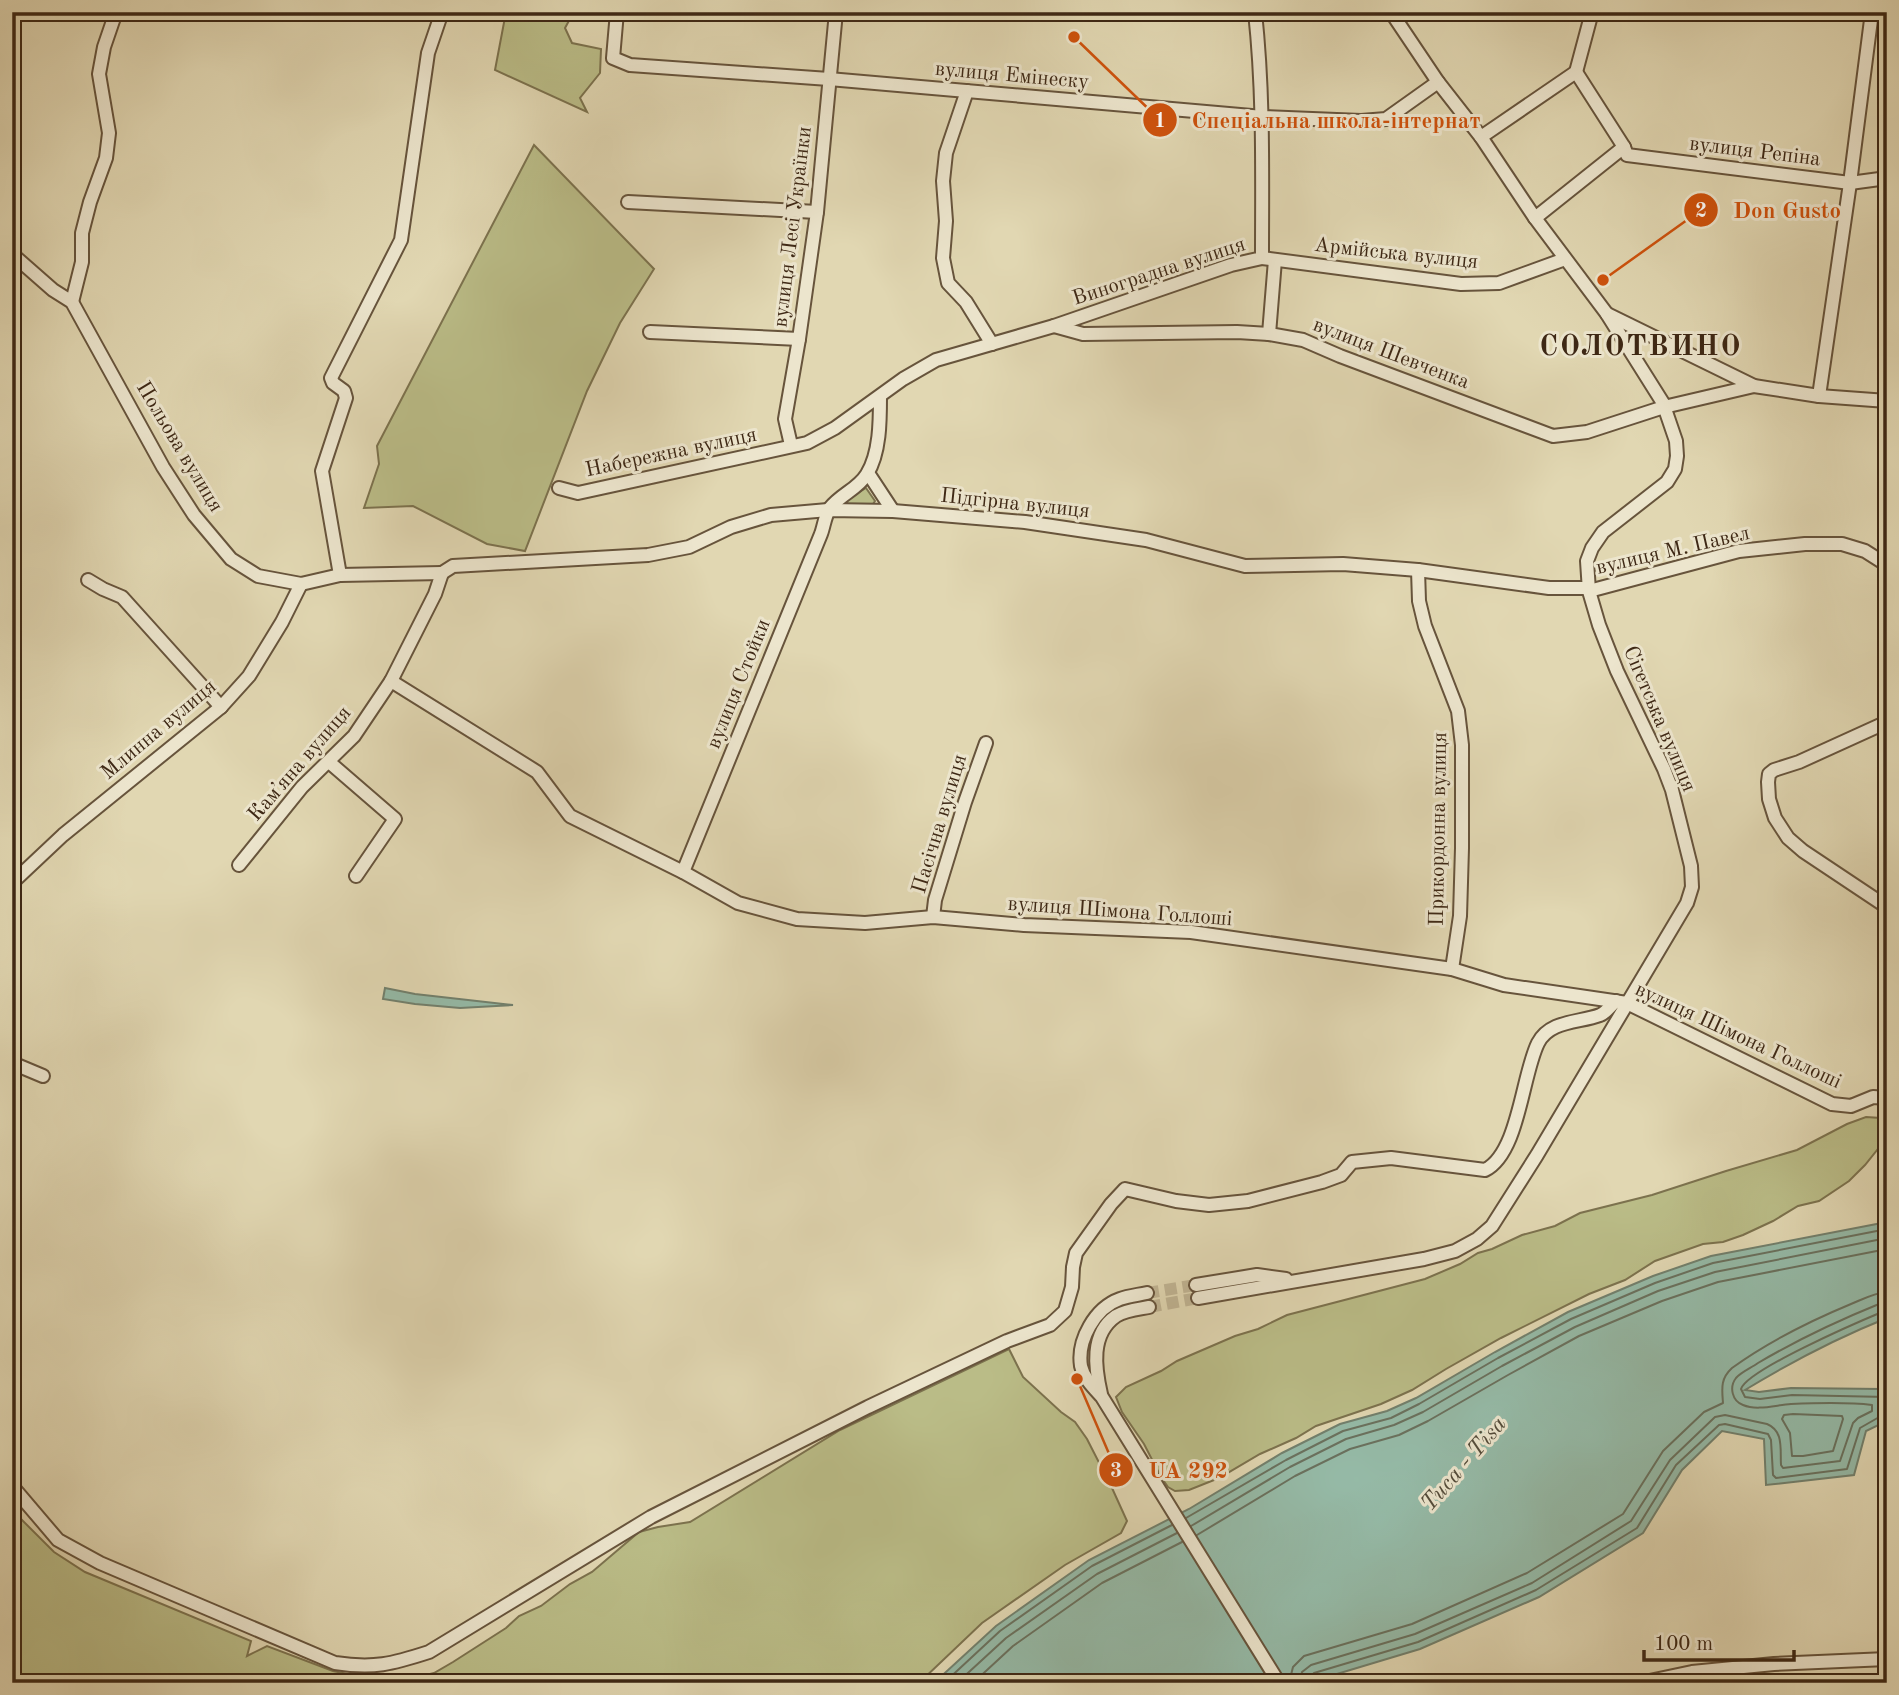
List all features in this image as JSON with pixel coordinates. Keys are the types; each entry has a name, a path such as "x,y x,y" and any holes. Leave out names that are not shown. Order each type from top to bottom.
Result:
{"street":[{"path":"12,15 37,12"},
{"path":"72,302 82,262 82,233 90,201 106,158 109,133 99,74 104,47 116,12"},
{"path":"340,575 322,471 346,398 345,391 333,383 331,378 401,240 428,53 442,12"},
{"name":"вулиця Емінеску","path":"617,12 613,58 630,65 830,79 1263,117 1361,121 1386,119 1438,82"},
{"name":"вулиця Лесі Українки","path":"791,445 785,419 817,212 836,12"},
{"name":"Виноградна вулиця","path":"791,445 807,443 835,428 902,379 936,360 1054,326 1231,265 1269,259 1260,62 1255,12"},
{"name":"Сігетська вулиця","path":"1197,1292 1257,1275 1300,1282 1424,1259 1455,1251 1477,1239 1492,1226 1522,1179 1621,1002 1687,903 1692,887 1691,866 1672,790 1617,671 1588,589 1587,561 1592,548 1603,532 1667,482 1675,468 1676,441 1664,407 1607,314 1535,218 1391,12"},
{"path":"1480,138 1576,72 1592,12"},
{"path":"1819,396 1872,12"},
{"path":"1535,218 1624,147 1576,72"},
{"path":"967,91 946,153 943,181 946,221 943,258 948,283 966,302 992,344"},
{"name":"вулиця Репіна","path":"1624,147 1627,155 1850,183 1887,178"},
{"path":"628,202 817,212"},
{"name":"Польова вулиця","path":"12,254 72,302 163,467 194,515 231,559 258,576 301,584 340,575 442,573"},
{"path":"1269,259 1269,334"},
{"name":"Армійська вулиця","path":"1269,259 1461,284 1499,283 1565,259"},
{"path":"1607,314 1754,386 1819,396 1887,401"},
{"name":"вулиця Шевченка","path":"1054,326 1083,334 1237,332 1303,340 1553,436 1587,432 1664,407 1754,386"},
{"path":"650,332 799,339"},
{"path":"828,510 837,500 854,489 868,473 875,453 880,397"},
{"name":"Набережна вулиця","path":"559,488 578,493 743,458 791,445"},
{"path":"868,473 893,511"},
{"name":"Підгірна вулиця","path":"442,573 453,566 648,555 689,547 731,527 771,515 828,510 893,511 1025,523 1146,540 1245,566 1343,564 1418,569 1549,588 1588,589"},
{"name":"вулиця Стойки","path":"683,872 821,534 828,510"},
{"name":"вулиця М. Павел","path":"1588,589 1739,551 1805,544 1842,544 1865,551 1887,565"},
{"name":"Прикордонна вулиця","path":"1418,569 1419,601 1424,626 1458,711 1462,745 1460,916 1452,969"},
{"name":"Камʼяна вулиця","path":"239,865 302,787 354,736 391,681 435,594 442,573"},
{"path":"88,580 122,597 221,707"},
{"name":"Млинна вулиця","path":"12,883 62,835 221,707 249,676 282,622 301,584"},
{"name":"вулиця Шімона Голлоші","path":"391,681 537,772 570,816 683,872 738,904 797,919 865,923 933,917 1024,926 1191,932 1452,969 1504,985 1621,1002 1832,1104 1850,1106 1873,1097 1887,1098"},
{"path":"1887,722 1799,762 1774,770 1769,774 1768,782 1769,799 1775,818 1788,838 1887,907"},
{"name":"Пасічна вулиця","path":"933,917 935,900 986,743"},
{"path":"330,762 395,820 356,876"},
{"path":"12,1486 58,1540 100,1563 335,1663 361,1667 393,1663 429,1653 651,1517 906,1389 1007,1341 1050,1325 1065,1311 1072,1287 1076,1253 1125,1189 1176,1201 1209,1205 1248,1201 1322,1182 1340,1175 1352,1162 1391,1158 1485,1170 1494,1166 1505,1149 1537,1045 1545,1032 1570,1021 1602,1014 1621,1002"},
{"path":"12,1063 43,1076"},
{"path":"1147,1293 1110,1304 1093,1321 1080,1354 1082,1368 1087,1381 1104,1400 1279,1683"},
{"path":"1104,1400 1095,1357 1101,1336 1117,1315 1149,1307"},
{"path":"1640,1683 1692,1672 1760,1665 1887,1659"}],"shaded area":[{"path":"506,12 594,12 571,17 565,28 572,43 601,49 600,73 580,98 587,112 495,70"},
{"path":"534,145 654,269 620,323 587,391 525,551 487,544 413,506 364,508 379,464 377,446"},
{"path":"866,488 875,501 873,504 848,504 845,500"},
{"path":"1866,1117 1881,1118 1886,1124 1881,1145 1849,1181 1819,1201 1798,1206 1743,1235 1723,1242 1703,1244 1655,1261 1625,1280 1589,1294 1501,1338 1412,1390 1381,1404 1316,1426 1219,1478 1189,1490 1175,1491 1168,1487 1122,1412 1116,1397 1126,1387 1177,1361 1287,1315 1425,1279 1478,1253 1522,1235 1555,1226 1580,1213 1652,1195 1797,1150"},
{"path":"1009,1349 1023,1377 1075,1422 1087,1439 1127,1521 1121,1533 1065,1565 982,1623 919,1683 12,1683 12,1510 54,1552 85,1572 251,1641 247,1656 267,1646 333,1671 382,1681 406,1680 434,1673 453,1662 506,1628 519,1616 541,1606 570,1584 592,1572 639,1532 690,1522 840,1430"}],"water":[{"path":"385,988 513,1005 460,1008 415,1004 383,999"},
{"name":"Тиса - Tisa","path":"1887,1222 1887,1318 1814,1351 1745,1390 1759,1392 1791,1388 1883,1389 1887,1421 1866,1431 1854,1475 1766,1485 1764,1439 1722,1431 1682,1470 1643,1533 1539,1597 1420,1649 1307,1683 934,1683 996,1626 1089,1560 1189,1509 1282,1453 1340,1424 1387,1411 1416,1398 1568,1312 1653,1276 1711,1256"}],"tunnel":[{"path":"1147,1293 1196,1285"},
{"path":"1149,1307 1198,1298"}],"place":[{"name":"Спеціальна школа-інтернат","path":"1074,37"},
{"name":"Don Gusto","path":"1603,280"},
{"name":"UA 292","path":"1077,1379"}],"district":[{"name":"СОЛОТВИНО","path":"1641,348"}]}
